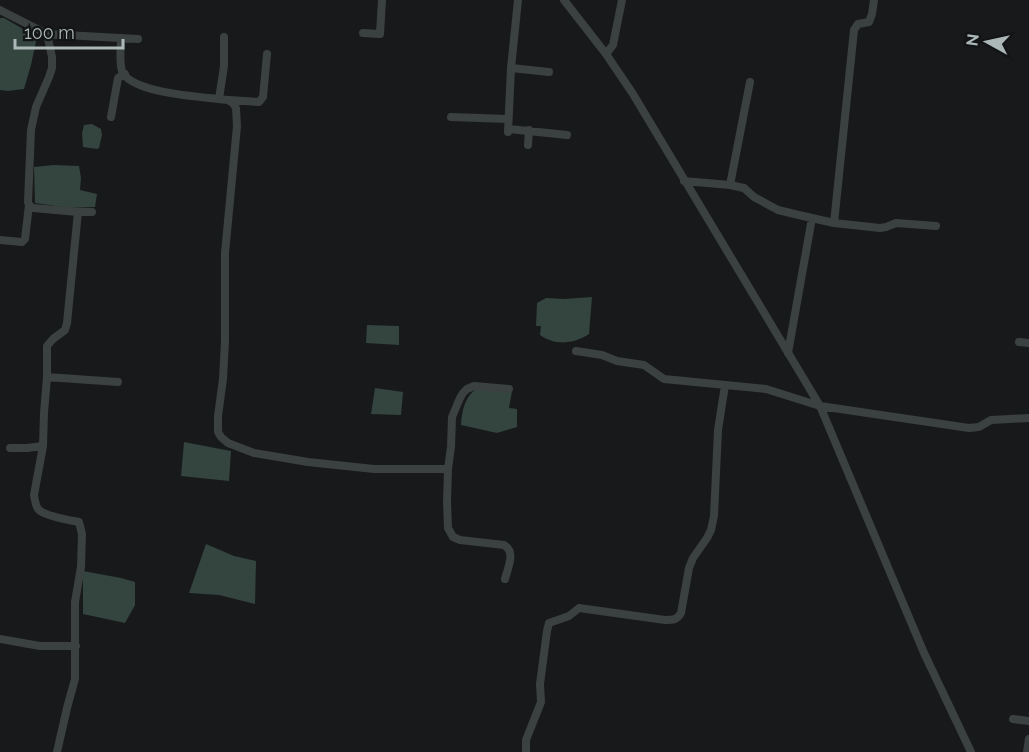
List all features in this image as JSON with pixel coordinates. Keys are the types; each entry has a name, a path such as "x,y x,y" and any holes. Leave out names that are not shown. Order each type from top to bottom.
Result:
{"street":[{"path":"363,33 380,34 382,0"},
{"path":"518,0 508,130 567,135"},
{"path":"564,0 606,54 633,94 820,406 924,653 971,752"},
{"path":"606,54 613,45 622,0"},
{"path":"834,223 854,30 858,24 869,22 874,0"},
{"path":"0,10 47,34 138,39"},
{"path":"0,240 21,242 25,239 29,205 31,130 36,106 52,68 47,34"},
{"path":"219,99 224,66 224,37"},
{"path":"121,38 122,71 137,84 150,90 228,100 259,102 261,100 267,54"},
{"path":"511,68 549,72"},
{"path":"111,117 118,78 125,74"},
{"path":"730,185 750,82"},
{"path":"228,100 236,108 237,126 225,254 225,341 218,432 228,443 254,453 308,462 374,469 448,469"},
{"path":"451,117 508,119"},
{"path":"528,145 529,130"},
{"path":"684,181 730,185 746,189 754,197 778,210 834,223 880,228 896,223 936,226"},
{"path":"29,205 33,208 92,212"},
{"path":"57,752 75,679 75,602 81,567 82,534 79,522 40,510 34,495 44,446 47,346 65,330 67,323 78,212"},
{"path":"788,353 812,218"},
{"path":"1019,342 1029,343"},
{"path":"576,351 644,365 664,379 766,389 820,406 969,428 991,420 1029,418"},
{"path":"47,377 118,382"},
{"path":"526,752 526,740 541,702 540,684 549,623 569,616 579,608 665,620 675,620 681,613 689,568 711,530 714,516 718,430 725,385"},
{"path":"505,579 511,560 509,548 504,545 460,540 450,533 448,528 448,469 452,417 463,393 474,386 509,389"},
{"path":"10,448 44,446"},
{"path":"0,639 40,646 76,646"},
{"path":"1012,719 1029,721"},
{"path":"1027,752 1029,739"}],"shaded area":[{"path":"0,18 4,18 37,37 24,89 0,90"},
{"path":"92,124 101,129 102,135 97,149 83,147 84,125"},
{"path":"79,166 80,190 97,194 95,207 69,208 35,203 34,167"},
{"path":"592,297 589,334 571,342 552,341 540,335 541,326 536,326 537,303 546,298"},
{"path":"367,325 399,326 399,345 366,343"},
{"path":"375,388 403,392 401,415 371,414"},
{"path":"476,389 512,391 509,408 517,409 517,427 497,433 461,425 464,405"},
{"path":"184,442 231,451 229,481 181,476"},
{"path":"206,544 234,556 256,561 255,604 219,595 189,593"},
{"path":"83,571 135,582 135,605 125,623 83,614"}]}
